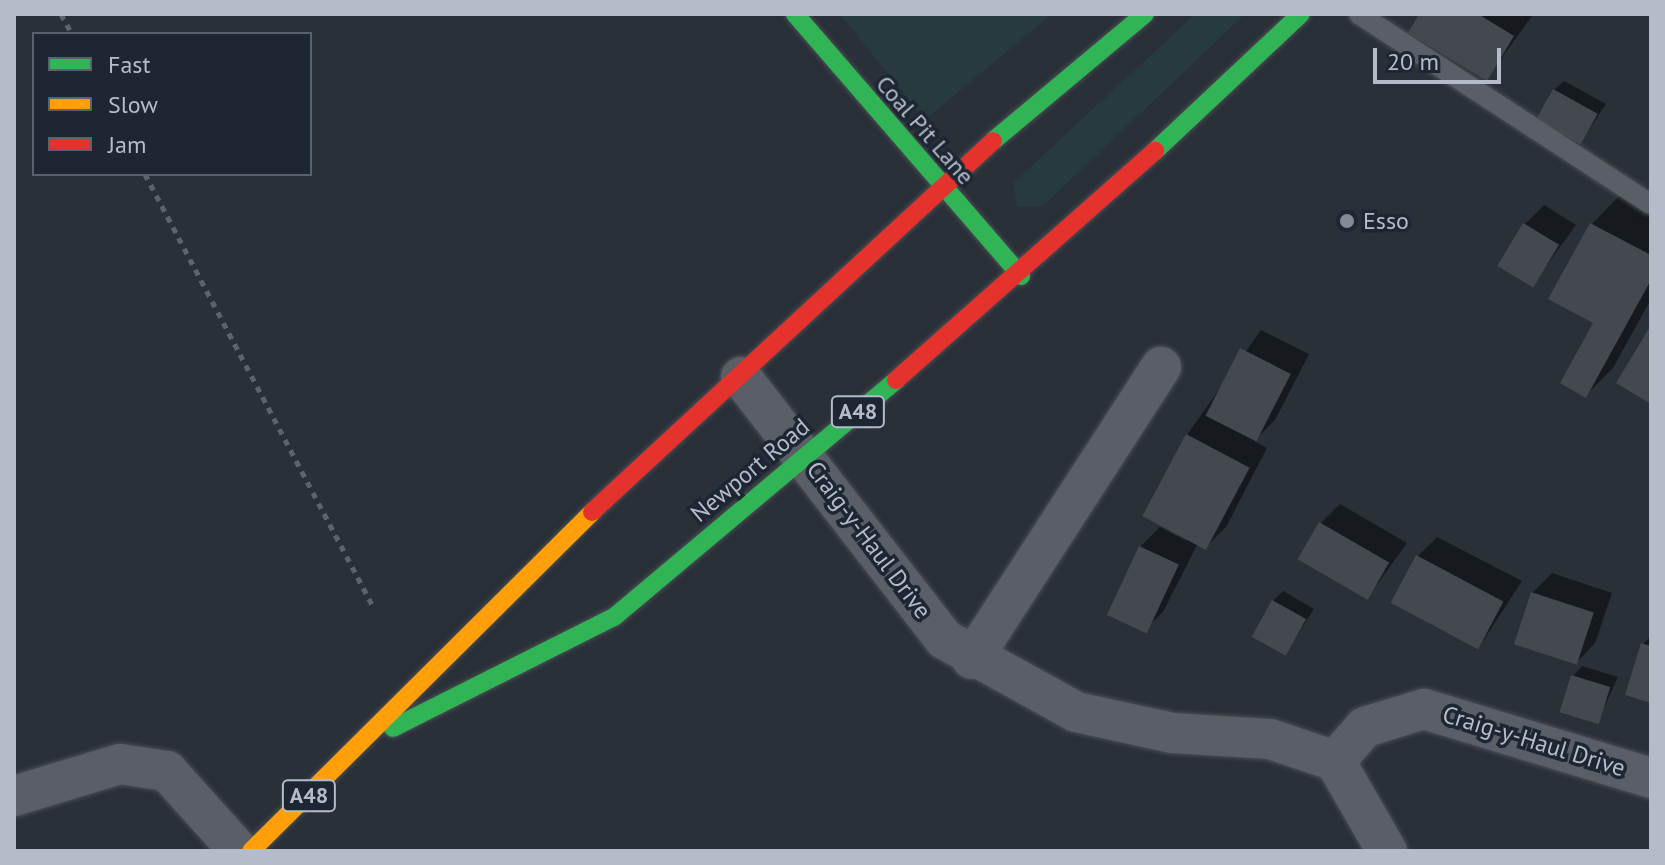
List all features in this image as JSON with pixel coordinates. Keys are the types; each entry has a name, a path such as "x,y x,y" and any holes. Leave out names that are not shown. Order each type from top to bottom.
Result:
{"main road":[{"name":"Coal Pit Lane","path":"795,14 1021,276"},
{"name":"Newport Road","path":"251,851 367,742 519,579 741,377 940,185 1145,14"},
{"name":"Newport Road","path":"367,742 614,617 1021,276 1301,14"}],"street":[{"path":"972,659 1161,367"},
{"name":"Craig-y-Haul Drive","path":"741,377 805,455 944,639 972,659 1076,712 1172,733 1270,739 1335,761 1365,727 1424,709 1651,778"},
{"path":"1335,761 1387,851"},
{"path":"14,796 120,764 167,771 239,851"}],"lane":[{"path":"1359,14 1651,204"}],"path":[{"path":"61,14 71,32"},
{"path":"146,176 372,605"}],"green space":[{"path":"840,14 1052,14 925,120"},
{"path":"1195,14 1245,14 1043,206 1017,207 1013,183"}],"building":[{"path":"1419,14 1478,14 1514,36 1487,81 1408,33"},
{"path":"1553,89 1598,114 1581,144 1536,120"},
{"path":"1523,223 1559,245 1533,287 1497,266"},
{"path":"1590,223 1651,255 1651,280 1586,398 1560,383 1593,323 1548,299"},
{"path":"1651,325 1651,404 1616,383"},
{"path":"1240,348 1291,374 1256,442 1205,416"},
{"path":"1186,434 1250,468 1206,550 1142,516"},
{"path":"1319,522 1389,562 1368,600 1298,559"},
{"path":"1139,546 1179,565 1147,633 1107,615"},
{"path":"1416,555 1503,601 1478,649 1391,603"},
{"path":"1531,592 1594,612 1577,665 1514,644"},
{"path":"1272,600 1306,619 1286,656 1252,637"},
{"path":"1641,643 1651,646 1651,703 1625,695"},
{"path":"1571,675 1610,687 1599,724 1560,712"}],"traffic: fast":[{"path":"795,14 1021,276"},
{"path":"993,141 1145,14"},
{"path":"1155,151 1301,14"},
{"path":"393,728 614,617 896,380"}],"traffic: slow":[{"path":"251,851 592,512"}],"traffic: jam":[{"path":"592,512 993,141"},
{"path":"896,380 1155,151"}],"place":[{"name":"Esso","path":"1347,221"}]}
